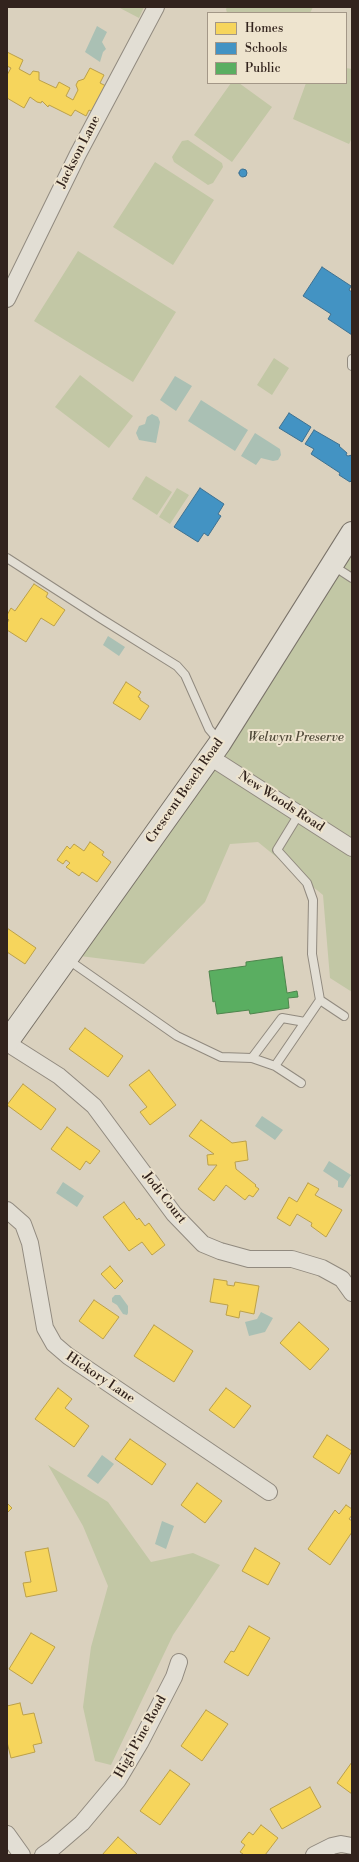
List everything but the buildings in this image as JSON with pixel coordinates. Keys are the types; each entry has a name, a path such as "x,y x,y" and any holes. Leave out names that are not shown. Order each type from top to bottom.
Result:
{"street":[{"name":"Jackson Lane","path":"7,299 78,154 156,7"},
{"name":"Crescent Beach Road","path":"7,1042 215,750 352,533"},
{"name":"New Woods Road","path":"215,750 299,814 352,848"},
{"name":"Jodi Court","path":"7,1042 60,1076 94,1106 174,1214 202,1244 249,1259 292,1259 322,1268 342,1279 352,1293"},
{"name":"Hickory Lane","path":"7,1210 22,1224 30,1243 45,1328 54,1344 68,1356 269,1492"},
{"name":"High Pine Road","path":"43,1855 82,1823 118,1780 140,1743 174,1677 179,1662"},
{"path":"7,1834 22,1855"},
{"path":"314,1855 332,1846 341,1844 352,1846"}],"lane":[{"path":"352,359 352,366"},
{"path":"7,558 177,666 185,675 209,729 215,750"},
{"path":"332,565 352,578"},
{"path":"274,1066 320,1000 312,954 313,900 307,883 277,850 299,814"},
{"path":"66,959 177,1036 221,1057 252,1058 274,1066 301,1083"},
{"path":"320,1000 344,1016"},
{"path":"252,1058 282,1018 305,1022"}],"green space":[{"path":"118,7 144,7 139,18"},
{"path":"227,7 313,7 310,12 227,12"},
{"path":"347,68 352,69 352,138 349,144 293,119 306,84 347,84"},
{"path":"230,84 240,84 272,107 232,162 194,135"},
{"path":"188,140 222,163 223,167 213,183 208,185 174,162 172,157 182,141"},
{"path":"155,162 214,200 173,265 113,227"},
{"path":"78,251 176,312 133,382 34,321"},
{"path":"274,358 289,368 272,395 257,385"},
{"path":"80,375 133,416 109,448 55,407"},
{"path":"146,476 172,492 157,515 132,499"},
{"path":"177,488 189,495 170,524 159,517"},
{"name":"Welwyn Preserve","path":"352,543 352,839 220,755"},
{"path":"213,766 352,857 352,992 330,978 323,895 258,842 230,844 205,902 144,964 80,956"},
{"path":"48,1465 108,1502 151,1562 193,1553 220,1565 173,1635 111,1765 95,1761 83,1707 91,1647 108,1586 83,1526"}],"shaded area":[{"path":"97,26 107,32 102,42 106,49 103,52 100,62 85,52"},
{"path":"175,376 192,386 176,411 160,400"},
{"path":"201,400 248,430 235,451 188,421"},
{"path":"152,414 158,417 160,422 156,443 139,440 136,433 139,426 145,424 147,417"},
{"path":"255,433 280,449 281,455 278,460 273,461 261,458 256,465 241,456"},
{"path":"108,636 125,647 119,656 103,645"},
{"path":"262,1116 283,1130 275,1140 255,1126"},
{"path":"329,1161 351,1175 343,1188 338,1187 338,1181 323,1171"},
{"path":"63,1182 84,1196 77,1207 56,1193"},
{"path":"115,1295 120,1295 128,1306 127,1315 123,1314 117,1305 112,1302 112,1298"},
{"path":"261,1312 273,1318 265,1332 249,1336 245,1322 257,1319"},
{"path":"102,1455 114,1464 98,1484 87,1476"},
{"path":"162,1521 174,1526 166,1549 155,1544"}]}
